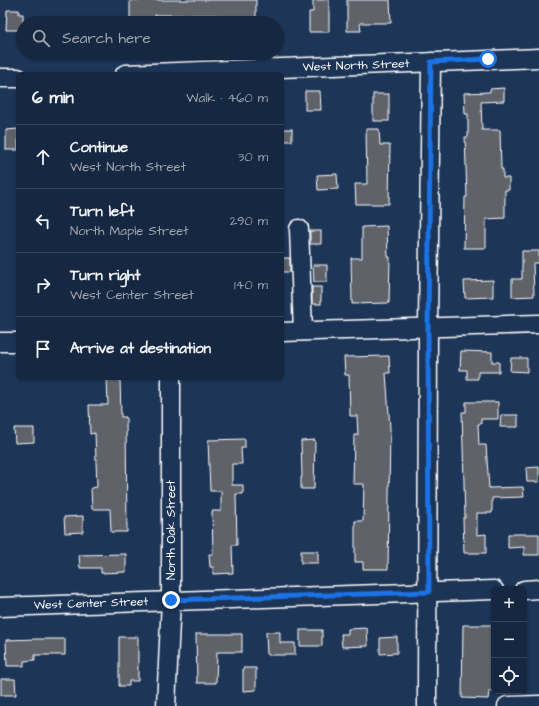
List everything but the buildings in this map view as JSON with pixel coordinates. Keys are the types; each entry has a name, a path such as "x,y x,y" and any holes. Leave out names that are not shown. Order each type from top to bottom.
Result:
{"street":[{"name":"West North Street","path":"195,72 539,58"},
{"path":"427,706 429,592 428,326 431,62"},
{"path":"0,78 16,78"},
{"path":"299,229 303,331"},
{"path":"284,332 428,326 539,324"},
{"path":"0,342 16,342"},
{"name":"North Oak Street","path":"166,706 171,600 171,380"},
{"path":"527,590 539,589"},
{"name":"West Center Street","path":"0,607 491,590"},
{"path":"516,706 539,704"}],"route":[{"path":"171,600 429,592 428,326 431,62 488,59"}]}
